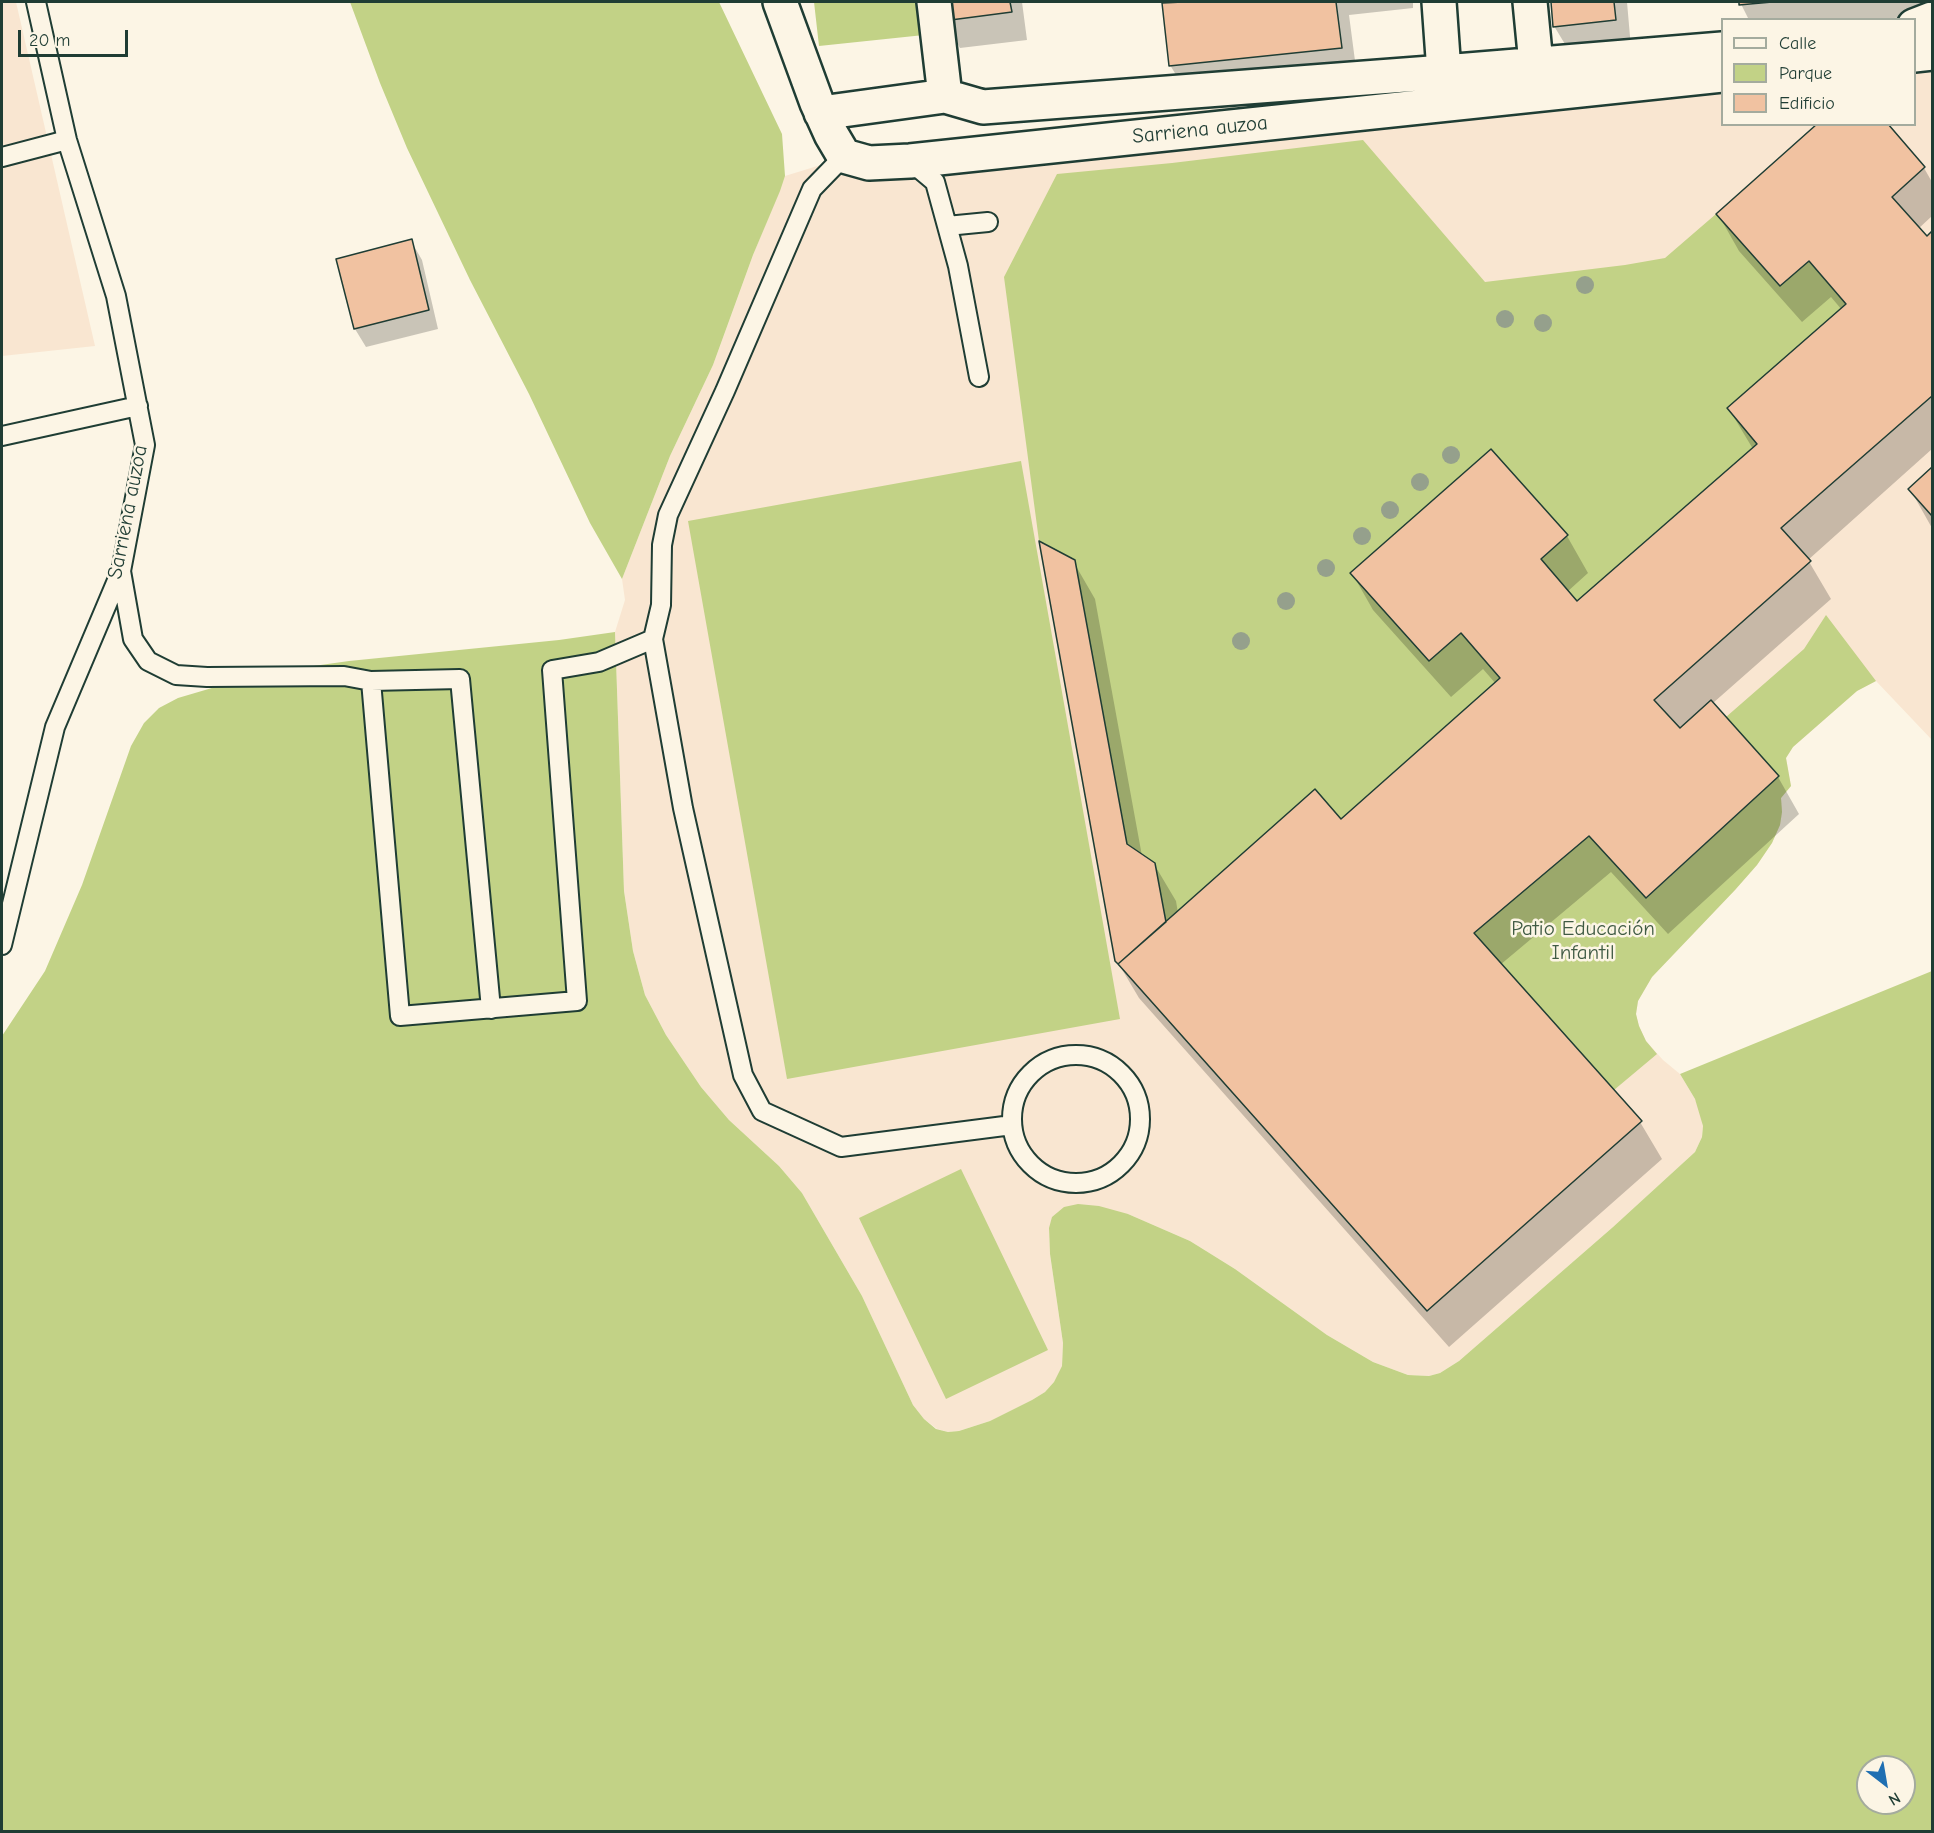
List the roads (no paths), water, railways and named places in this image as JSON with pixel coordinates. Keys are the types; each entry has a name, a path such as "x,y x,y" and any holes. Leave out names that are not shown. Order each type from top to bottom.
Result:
{"street":[{"path":"780,2 821,113 844,156"},
{"path":"934,2 945,96"},
{"path":"1439,2 1444,72"},
{"path":"1530,2 1536,64"},
{"path":"1916,25 1932,19"},
{"path":"821,113 945,96 983,107 1721,49"},
{"path":"1916,55 1932,53"},
{"name":"Sarriena auzoa","path":"844,156 869,163 910,161 1721,75"}],"lane":[{"name":"Sarriena auzoa","path":"2,945 55,727 121,571 145,445 116,296 67,140 36,2"},
{"path":"2,158 67,140"},
{"path":"844,156 812,189 725,391 668,515 662,545 661,605 653,639 683,808 740,1064 743,1075 762,1111 841,1147 1012,1125"},
{"path":"910,161 935,182 958,266 979,377"},
{"path":"947,226 988,222"},
{"path":"2,436 138,406"},
{"path":"121,571 133,639 148,661 176,675 207,678 344,676 371,681 460,679 491,1009"},
{"path":"371,681 400,1017 577,1001 552,670 599,662 653,639"},
{"path":"1080,1055 1101,1060 1120,1071 1133,1088 1140,1109 1140,1131 1133,1150 1120,1166 1103,1177 1083,1183 1063,1182 1044,1174 1029,1162 1017,1145 1012,1125 1014,1103 1023,1083 1038,1068 1058,1057 1080,1055"}],"park label":[{"name":"Patio Educación Infantil","path":"1583,941"}]}
